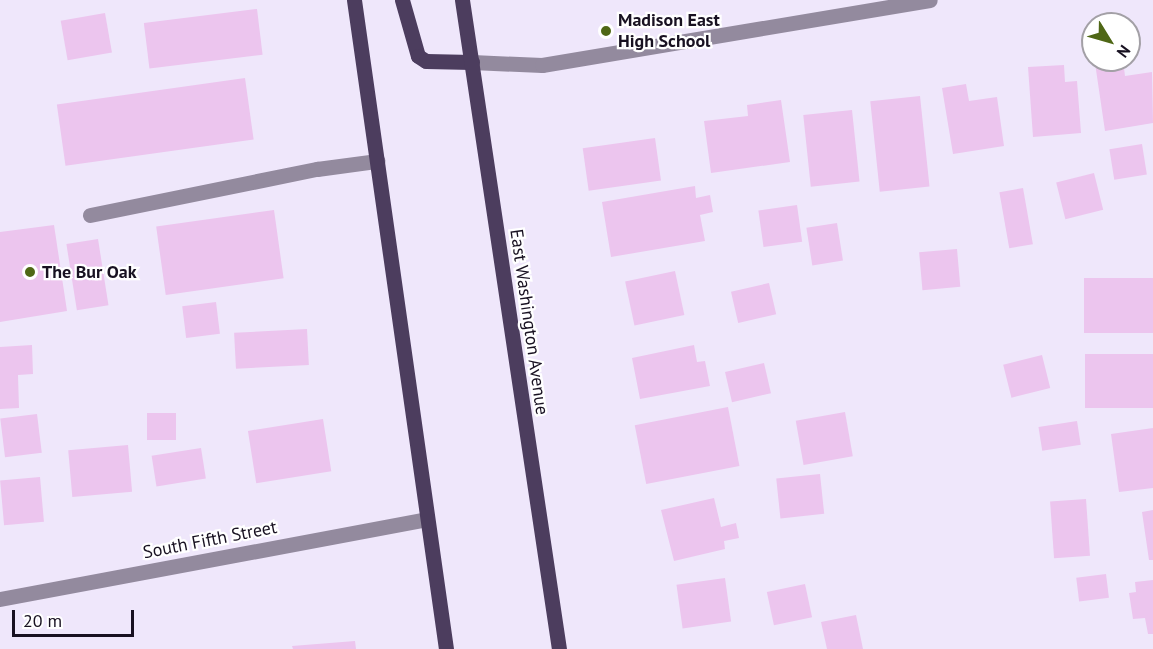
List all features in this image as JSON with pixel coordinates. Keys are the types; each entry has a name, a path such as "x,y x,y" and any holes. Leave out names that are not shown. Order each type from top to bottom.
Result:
{"main road":[{"path":"354,0 446,649"},
{"path":"402,0 418,56 426,61 472,62"},
{"name":"East Washington Avenue","path":"462,0 558,649"}],"street":[{"path":"472,62 542,65 930,0"},
{"path":"90,215 316,169 376,161"},
{"name":"South Fifth Street","path":"0,599 427,519"}],"building":[{"path":"257,9 263,55 149,69 144,23"},
{"path":"105,13 112,52 68,60 61,21"},
{"path":"1064,65 1065,82 1077,81 1081,133 1033,137 1028,67"},
{"path":"1096,72 1124,72 1125,76 1152,72 1153,123 1105,131"},
{"path":"245,78 254,139 65,166 57,104"},
{"path":"966,84 969,101 997,97 1004,146 953,154 942,88"},
{"path":"920,96 930,187 880,192 870,101"},
{"path":"781,100 790,162 711,173 704,121 748,116 747,105"},
{"path":"852,110 860,182 811,187 803,115"},
{"path":"655,138 661,181 589,191 583,148"},
{"path":"1142,144 1147,175 1114,180 1109,149"},
{"path":"1094,173 1103,210 1065,219 1056,182"},
{"path":"695,186 696,198 710,195 713,212 700,215 705,241 611,257 602,202"},
{"path":"1023,188 1033,244 1009,248 999,192"},
{"path":"797,205 802,242 764,247 758,210"},
{"path":"274,210 284,278 166,295 156,227"},
{"path":"837,223 843,261 812,265 806,228"},
{"name":"The Bur Oak","path":"54,225 67,311 0,322 0,232"},
{"path":"98,239 108,305 77,310 66,244"},
{"path":"957,249 960,287 922,290 919,252"},
{"path":"675,271 684,315 634,326 625,282"},
{"path":"1084,278 1153,278 1153,333 1084,333"},
{"path":"769,283 776,314 738,323 731,292"},
{"path":"216,302 220,334 186,338 182,306"},
{"path":"307,329 309,365 236,369 234,333"},
{"path":"32,345 33,374 18,375 19,408 0,409 0,347"},
{"path":"694,345 697,362 705,361 710,386 640,399 632,358"},
{"path":"1085,354 1153,354 1153,408 1085,408"},
{"path":"1042,355 1050,388 1011,398 1003,365"},
{"path":"764,363 771,393 732,402 725,372"},
{"path":"728,407 739,466 646,484 635,425"},
{"path":"845,412 853,456 804,465 796,421"},
{"path":"147,413 176,413 176,440 147,440"},
{"path":"37,414 42,453 5,457 0,419"},
{"path":"323,419 331,471 256,483 248,431"},
{"path":"1077,421 1081,445 1042,451 1038,427"},
{"path":"1153,428 1153,488 1119,492 1111,434"},
{"path":"128,445 132,492 72,497 68,450"},
{"path":"201,448 206,479 156,486 152,456"},
{"path":"820,474 824,514 780,518 776,479"},
{"path":"40,477 44,522 4,525 0,480"},
{"path":"714,498 721,527 736,523 739,538 724,541 725,549 674,561 661,510"},
{"path":"1086,499 1090,556 1054,558 1050,502"},
{"path":"1153,510 1153,560 1149,560 1142,512"},
{"path":"1106,574 1109,598 1079,601 1076,578"},
{"path":"725,578 731,622 683,628 676,585"},
{"path":"1153,580 1153,634 1148,634 1145,618 1133,619 1129,593 1136,592 1135,582"},
{"path":"805,584 812,617 774,625 767,592"},
{"path":"856,615 863,649 827,649 821,622"},
{"path":"355,641 356,649 293,649 292,646"}],"place":[{"name":"Madison East High School","path":"606,31"},
{"name":"The Bur Oak","path":"30,272"}]}
